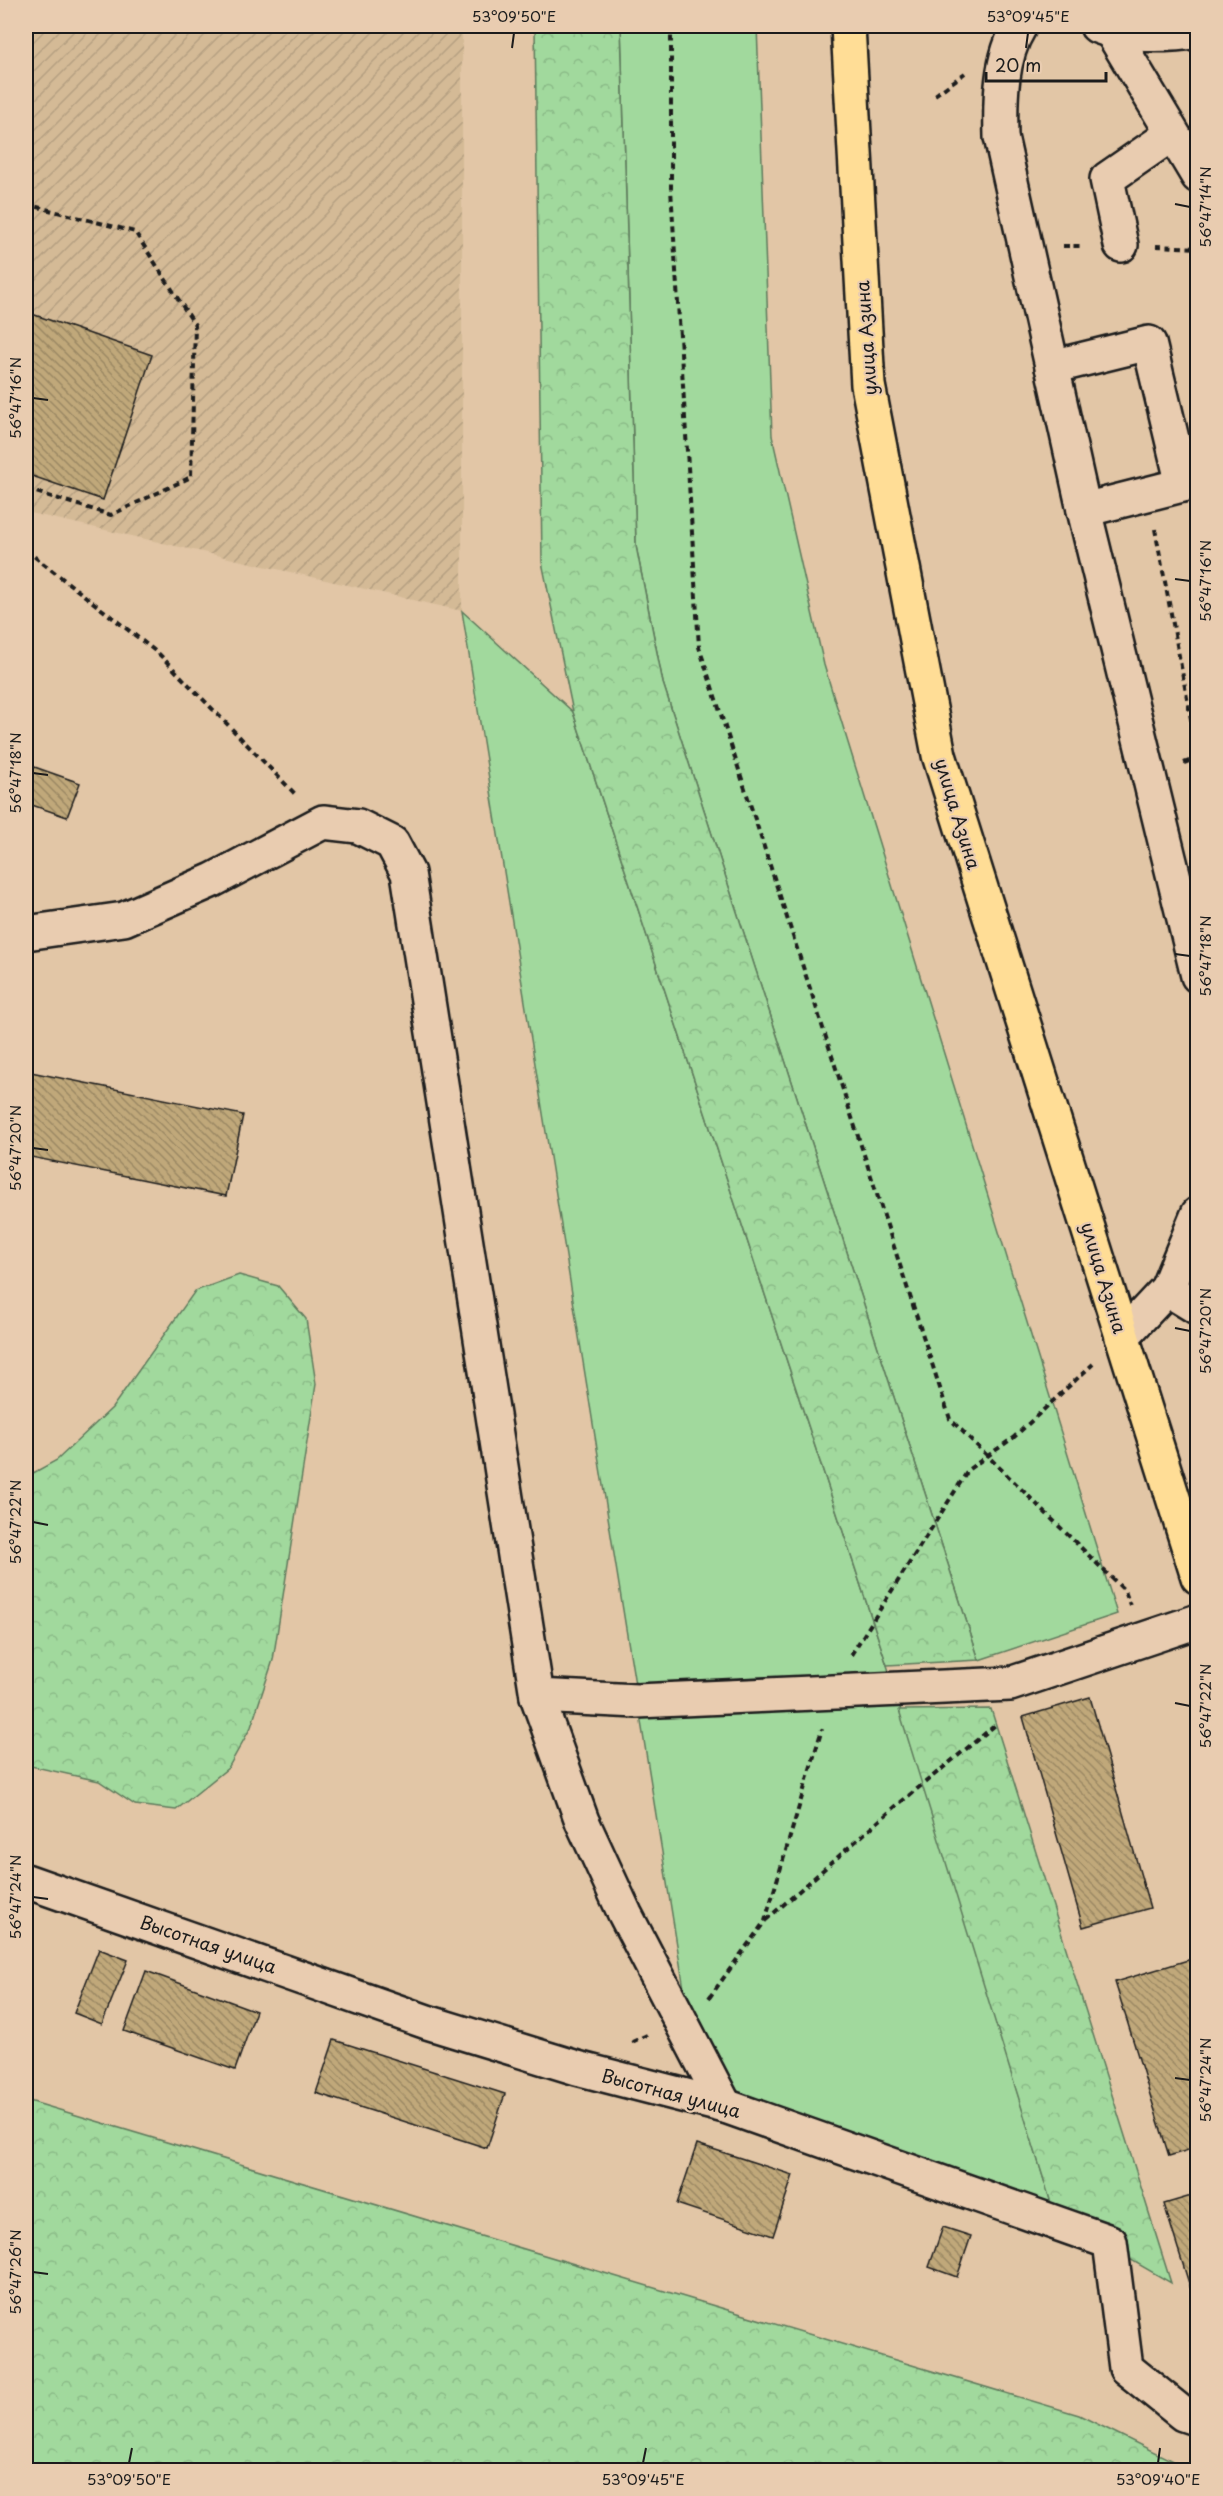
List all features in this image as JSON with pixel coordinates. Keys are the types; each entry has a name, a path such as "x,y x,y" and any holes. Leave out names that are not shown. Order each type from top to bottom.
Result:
{"main road":[{"name":"улица Азина","path":"849,26 868,386 939,756 1197,1577"}],"street":[{"path":"1020,26 1012,39 1000,99 1001,137 1084,510 1197,975"},
{"path":"1104,29 1184,33 1197,31"},
{"path":"1104,29 1197,176"},
{"path":"1120,245 1107,179 1172,134"},
{"path":"1052,368 1149,343 1190,483 1084,510"},
{"path":"26,933 124,919 213,880 323,822 358,826 392,843 408,873 537,1696 582,1821 625,1914 725,2106"},
{"path":"1122,1337 1167,1290 1197,1214"},
{"path":"1167,1290 1197,1308"},
{"path":"537,1696 637,1701 1010,1684 1197,1621"},
{"name":"Высотная улица","path":"26,1881 428,2022 577,2068 725,2106 1110,2242 1126,2367 1183,2414 1197,2419"}],"path":[{"path":"671,26 671,189 699,647 950,1419 1125,1591 1142,1640"},
{"path":"26,204 135,232 195,325 191,477 111,515 26,489"},
{"path":"1149,493 1197,756"},
{"path":"26,550 159,654 323,822"},
{"path":"765,1921 896,1806 1007,1716"}],"shaded area":[{"path":"26,26 462,26 462,611 26,512"}],"green space":[{"path":"535,26 621,26 636,546 663,683 979,1660 887,1665 573,712 542,562"},
{"path":"621,26 757,26 772,436 824,665 1117,1614 979,1660 663,683 636,546"},
{"path":"462,611 573,712 887,1665 1055,2216 724,2110 687,2007"},
{"path":"239,1275 278,1286 306,1319 316,1384 273,1660 251,1727 228,1768 176,1810 135,1805 99,1781 26,1765 26,1477 57,1460 112,1408 195,1291"},
{"path":"991,1709 1171,2283 1055,2216 899,1710"},
{"path":"26,2100 1079,2415 1188,2470 26,2470"}],"building":[{"path":"26,312 152,355 103,500 26,474"},
{"path":"26,764 80,783 67,817 26,803"},
{"path":"26,1071 243,1115 226,1196 26,1156"},
{"path":"1090,1697 1150,1908 1083,1927 1023,1717"},
{"path":"99,1949 128,1960 102,2024 74,2013"},
{"path":"1198,1957 1198,2147 1169,2156 1115,1982"},
{"path":"146,1971 256,2011 235,2070 124,2031"},
{"path":"334,2040 505,2094 487,2148 316,2093"},
{"path":"697,2144 793,2175 773,2236 677,2204"},
{"path":"1198,2194 1198,2312 1164,2204"},
{"path":"943,2227 971,2236 957,2277 929,2267"}]}
